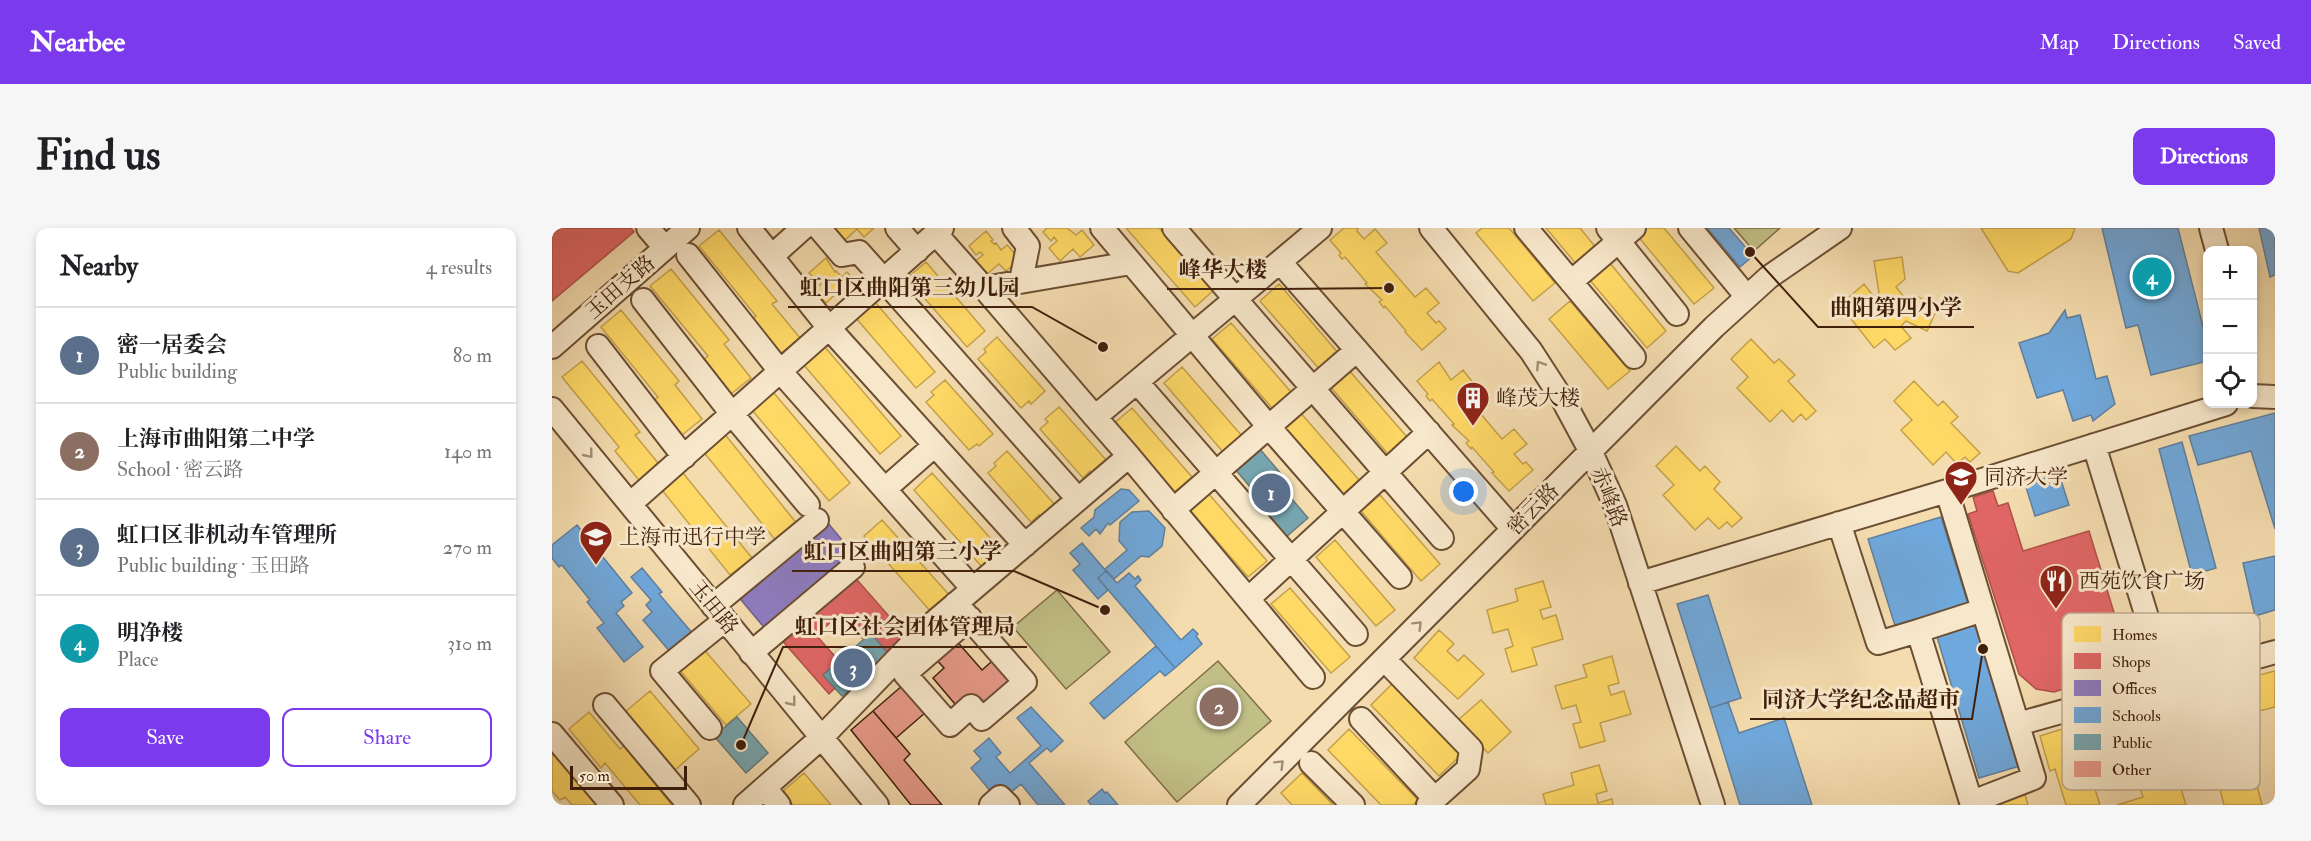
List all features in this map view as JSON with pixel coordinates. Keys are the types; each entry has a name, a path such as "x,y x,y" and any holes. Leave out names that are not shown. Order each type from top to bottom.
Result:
{"street":[{"path":"648,228 665,248"},
{"name":"玉田支路","path":"552,347 688,228"},
{"path":"749,228 830,328 1025,544"},
{"path":"772,256 803,228"},
{"path":"819,228 842,255 859,252 1078,500"},
{"path":"897,228 917,251"},
{"path":"1014,228 1028,246 1021,281"},
{"path":"1102,228 1269,427 1400,577"},
{"path":"1174,228 1442,538"},
{"path":"1095,417 1320,228"},
{"name":"赤峰路","path":"1431,228 1531,351 1591,452 1615,505 1713,805"},
{"path":"1526,228 1634,357"},
{"path":"1690,228 1747,297"},
{"name":"密云路","path":"1239,805 1706,334 1793,260 1839,228"},
{"path":"2211,228 2216,246"},
{"path":"630,504 939,231 984,288 1129,456 1313,677"},
{"path":"1571,282 1620,232 1677,314"},
{"path":"688,255 780,371 885,489 966,603 1025,682 982,719 971,706 950,725 905,674 966,603 1025,544 1129,456"},
{"path":"1280,262 1513,530"},
{"path":"984,288 1131,263"},
{"path":"643,300 812,513 662,671 710,728"},
{"path":"597,346 684,457"},
{"path":"1173,510 1357,350"},
{"path":"1137,382 1356,634"},
{"path":"2257,396 2275,397"},
{"path":"1640,583 2213,408"},
{"name":"玉田路","path":"552,409 877,805"},
{"path":"1248,599 1429,432"},
{"path":"885,489 935,445"},
{"path":"2094,445 2146,613"},
{"path":"1918,631 1972,804 2034,778 1947,491"},
{"path":"1839,524 1878,643 1983,610"},
{"path":"751,652 853,567"},
{"path":"745,805 772,796 821,738 926,629 966,603"},
{"path":"2260,656 2275,652"},
{"path":"1361,719 1432,802 1468,769 1471,749 1384,659"},
{"path":"605,705 689,805"},
{"path":"2018,724 2062,712"},
{"path":"552,734 612,805"},
{"path":"1311,763 1353,805"},
{"path":"991,805 1000,797 1008,805"}],"shaded area":[{"path":"1734,228 1780,228 1754,251"},
{"path":"1057,590 1110,652 1066,689 1013,627"},
{"path":"1218,661 1271,721 1177,802 1125,742"}],"building: Homes":[{"path":"832,228 874,228 864,237 857,229 844,241"},
{"path":"1047,228 1067,228 1076,235 1082,230 1094,245 1080,257 1073,249 1060,261 1049,248 1057,241 1054,237 1051,241 1043,232"},
{"path":"1126,228 1159,228 1214,290 1195,307"},
{"path":"1344,228 1358,228 1357,231 1364,239 1375,229 1387,243 1376,252 1415,297 1426,288 1439,303 1427,313 1436,323 1439,321 1446,329 1422,350 1385,306 1384,308 1379,302 1382,300 1365,284 1367,283 1345,257 1342,259 1339,255 1341,253 1330,240"},
{"path":"1482,228 1509,228 1555,283 1533,301 1476,233"},
{"path":"1546,228 1580,228 1597,249 1577,265"},
{"path":"1646,228 1664,228 1714,288 1694,304 1637,235"},
{"path":"1981,228 2075,228 2071,239 2018,273 2008,271"},
{"path":"719,230 777,301 772,304 800,338 780,354 752,320 756,316 699,246"},
{"path":"986,231 993,240 991,241 996,243 1001,250 1007,245 1020,259 1006,271 999,264 986,275 974,262 983,255 980,252 976,255 969,246"},
{"path":"1902,257 1905,279 1896,287 1910,304 1918,297 1938,307 1927,331 1906,321 1901,326 1911,338 1895,350 1885,339 1874,348 1848,315 1856,308 1848,298 1864,284 1874,297 1879,293 1874,261"},
{"path":"826,258 835,272 842,277 847,272 860,286 846,299 839,291 826,303 814,290 823,282 820,279 817,282 809,273"},
{"path":"926,262 985,331 967,347 907,278"},
{"path":"1609,262 1666,331 1647,348 1589,279"},
{"path":"671,269 729,340 724,344 751,378 731,394 703,360 708,356 650,286"},
{"path":"1279,284 1339,354 1320,370 1260,301"},
{"path":"1570,301 1630,371 1608,389 1549,319"},
{"path":"875,302 935,372 916,388 856,318"},
{"path":"621,310 679,381 675,385 702,419 682,435 654,400 658,397 601,327"},
{"path":"1231,323 1291,392 1272,408 1212,339"},
{"path":"997,337 1045,391 1031,404 1029,401 1021,408 978,359 986,352 984,349"},
{"path":"1751,339 1774,363 1779,359 1795,375 1788,381 1816,411 1806,420 1801,414 1793,422 1782,410 1770,422 1737,388 1748,377 1731,359"},
{"path":"824,346 901,436 880,454 803,364"},
{"path":"582,361 640,432 635,435 663,469 643,485 615,451 619,447 562,377"},
{"name":"峰茂大楼","path":"1439,362 1451,380 1463,370 1474,384 1463,393 1502,439 1514,429 1527,444 1514,454 1523,464 1526,462 1533,470 1509,491 1472,447 1471,449 1466,443 1469,441 1452,425 1454,424 1432,399 1430,401 1426,396 1428,394 1417,381"},
{"path":"1182,367 1242,436 1223,452 1164,383"},
{"path":"1347,368 1407,437 1388,454 1328,384"},
{"path":"945,380 993,434 979,446 977,444 969,450 926,402 934,395 931,392"},
{"path":"1914,381 1938,406 1943,401 1958,417 1951,423 1980,453 1970,462 1965,457 1957,464 1946,452 1933,465 1901,430 1912,420 1894,401"},
{"path":"773,392 850,483 829,501 752,410"},
{"path":"1059,407 1107,461 1093,474 1090,471 1083,478 1040,429 1048,422 1045,419"},
{"path":"1132,408 1192,477 1173,493 1113,424"},
{"path":"1299,411 1359,480 1340,497 1280,427"},
{"path":"723,432 798,525 777,542 702,450"},
{"path":"1676,446 1700,471 1705,466 1720,482 1714,489 1742,518 1732,527 1727,522 1719,529 1708,518 1695,530 1663,495 1674,485 1656,466"},
{"path":"1007,451 1055,505 1041,518 1039,515 1031,522 988,473 996,466 994,463"},
{"path":"683,473 752,558 730,575 662,490"},
{"path":"932,473 1001,550 982,567 914,490"},
{"path":"1207,492 1267,561 1248,577 1188,508"},
{"path":"1380,495 1440,564 1421,581 1361,511"},
{"path":"882,520 951,597 932,613 864,536"},
{"path":"1335,540 1395,610 1376,626 1316,557"},
{"path":"1543,581 1551,607 1540,610 1543,619 1556,615 1563,639 1532,648 1537,665 1512,672 1505,649 1513,646 1508,629 1493,633 1487,610 1518,601 1515,589"},
{"path":"1290,588 1350,657 1331,673 1271,604"},
{"path":"1439,630 1454,644 1447,651 1458,661 1464,655 1484,674 1458,699 1414,658"},
{"path":"701,646 751,704 726,725 677,667"},
{"path":"1612,656 1619,683 1608,686 1611,695 1624,691 1631,714 1600,723 1605,741 1580,748 1573,724 1581,722 1576,705 1562,709 1555,686 1587,677 1583,665"},
{"path":"2275,671 2275,707 2260,711 2260,675"},
{"path":"1392,684 1461,755 1439,776 1371,705"},
{"path":"650,691 699,749 675,770 625,712"},
{"path":"1481,700 1511,732 1488,753 1458,720"},
{"path":"589,712 620,749 624,746 672,805 640,805 605,763 601,768 569,729"},
{"path":"1349,729 1418,800 1413,805 1381,805 1328,750"},
{"path":"2062,729 2062,790 2095,790 2100,805 2066,805 2055,769 2050,771 2040,736"},
{"path":"552,749 604,805 572,805 565,797 560,800 552,791"},
{"path":"1599,765 1607,791 1596,794 1598,803 1612,799 1613,805 1546,805 1543,794 1574,785 1571,773"},
{"path":"804,773 831,805 793,805 782,792"},
{"path":"1302,773 1333,805 1292,805 1281,793"},
{"path":"2141,790 2181,790 2186,805 2117,805 2143,797"},
{"path":"2220,790 2258,790 2262,805 2224,805"},
{"path":"2024,791 2028,805 1999,805 1997,799"}],"building: Shops":[{"path":"560,228 631,228 634,232 552,301 552,235"},
{"name":"西苑饮食广场","path":"1993,491 1998,506 2008,503 2023,551 2089,531 2114,613 2062,613 2062,690 2054,692 2036,689 2019,674 1968,514 1977,511 1973,497"},
{"path":"851,573 909,639 890,656 871,633 864,640 840,614 816,635 839,661 823,675 835,688 829,694 779,637"}],"building: Offices":[{"path":"827,522 858,559 768,632 737,595"}],"building: Schools":[{"path":"1707,228 1729,228 1753,256 1740,267"},
{"path":"2102,228 2178,228 2203,326 2203,362 2151,375 2138,325 2126,328"},
{"path":"2259,228 2275,228 2275,275 2270,277"},
{"path":"2065,310 2067,318 2080,315 2096,379 2107,376 2115,404 2093,421 2091,415 2073,421 2063,390 2037,398 2019,343 2049,333"},
{"path":"2275,413 2275,529 2251,451 2198,465 2189,436"},
{"path":"2182,442 2216,568 2192,575 2159,449"},
{"path":"2059,474 2069,505 2035,516 2025,484"},
{"path":"1121,489 1129,490 1139,501 1110,525 1108,523 1100,534 1096,529 1089,536 1081,528 1094,517 1095,510"},
{"path":"1149,511 1165,528 1162,546 1149,557 1141,556 1114,579 1105,569 1127,550 1119,541 1120,522 1132,512"},
{"path":"1941,517 1970,610 1897,632 1868,539"},
{"path":"577,525 632,593 621,602 624,606 616,613 643,647 624,662 597,628 604,623 587,602 590,600 562,565 559,567 552,558 552,545"},
{"path":"1082,543 1106,571 1098,578 1108,590 1098,599 1073,570 1080,564 1070,553"},
{"path":"2275,556 2275,610 2260,614 2254,613 2243,563"},
{"path":"642,568 662,592 659,594 693,634 671,653 643,620 652,612 646,605 651,600 631,577"},
{"path":"1106,571 1117,583 1129,573 1135,579 1138,576 1141,580 1135,586 1181,640 1193,629 1202,644 1175,668 1098,578"},
{"path":"1708,595 1741,698 1710,708 1677,604"},
{"path":"1975,619 2020,766 1979,778 1935,630"},
{"path":"1156,646 1175,668 1165,676 1160,671 1104,719 1090,703"},
{"path":"1728,702 1739,733 1784,718 1812,805 1740,805 1710,708"},
{"path":"1031,707 1063,741 1051,752 1047,748 1029,763 1065,805 1038,805 1021,784 1009,794 1001,785 992,793 971,768 981,759 974,751 989,738 1001,753 996,757 1010,773 1041,746 1017,718"},
{"path":"1102,789 1118,805 1091,805 1088,801"}],"building: Public":[{"path":"1259,448 1286,480 1280,485 1308,518 1285,538 1257,505 1262,501 1235,469"},
{"path":"871,633 890,656 842,696 823,675"},
{"path":"737,717 768,753 746,773 714,736"}],"building: Other":[{"path":"954,638 982,670 998,656 1016,677 980,709 960,710 933,678 944,668 934,657"},
{"path":"903,685 926,712 896,738 873,711"},
{"path":"873,711 910,754 904,760 942,805 911,805 851,730"}],"place":[{"name":"曲阳第四小学","path":"1750,252"},
{"name":"明净楼","path":"2152,277"},
{"name":"峰华大楼","path":"1389,288"},
{"name":"虹口区曲阳第三幼儿园","path":"1103,347"},
{"name":"峰茂大楼","path":"1473,427"},
{"name":"密一居委会","path":"1271,493"},
{"name":"同济大学","path":"1961,506"},
{"name":"上海市迅行中学","path":"596,566"},
{"name":"虹口区曲阳第三小学","path":"1105,610"},
{"name":"西苑饮食广场","path":"2056,610"},
{"name":"同济大学纪念品超市","path":"1983,649"},
{"name":"虹口区非机动车管理所","path":"853,668"},
{"name":"上海市曲阳第二中学","path":"1219,707"},
{"name":"虹口区社会团体管理局","path":"741,745"}]}
